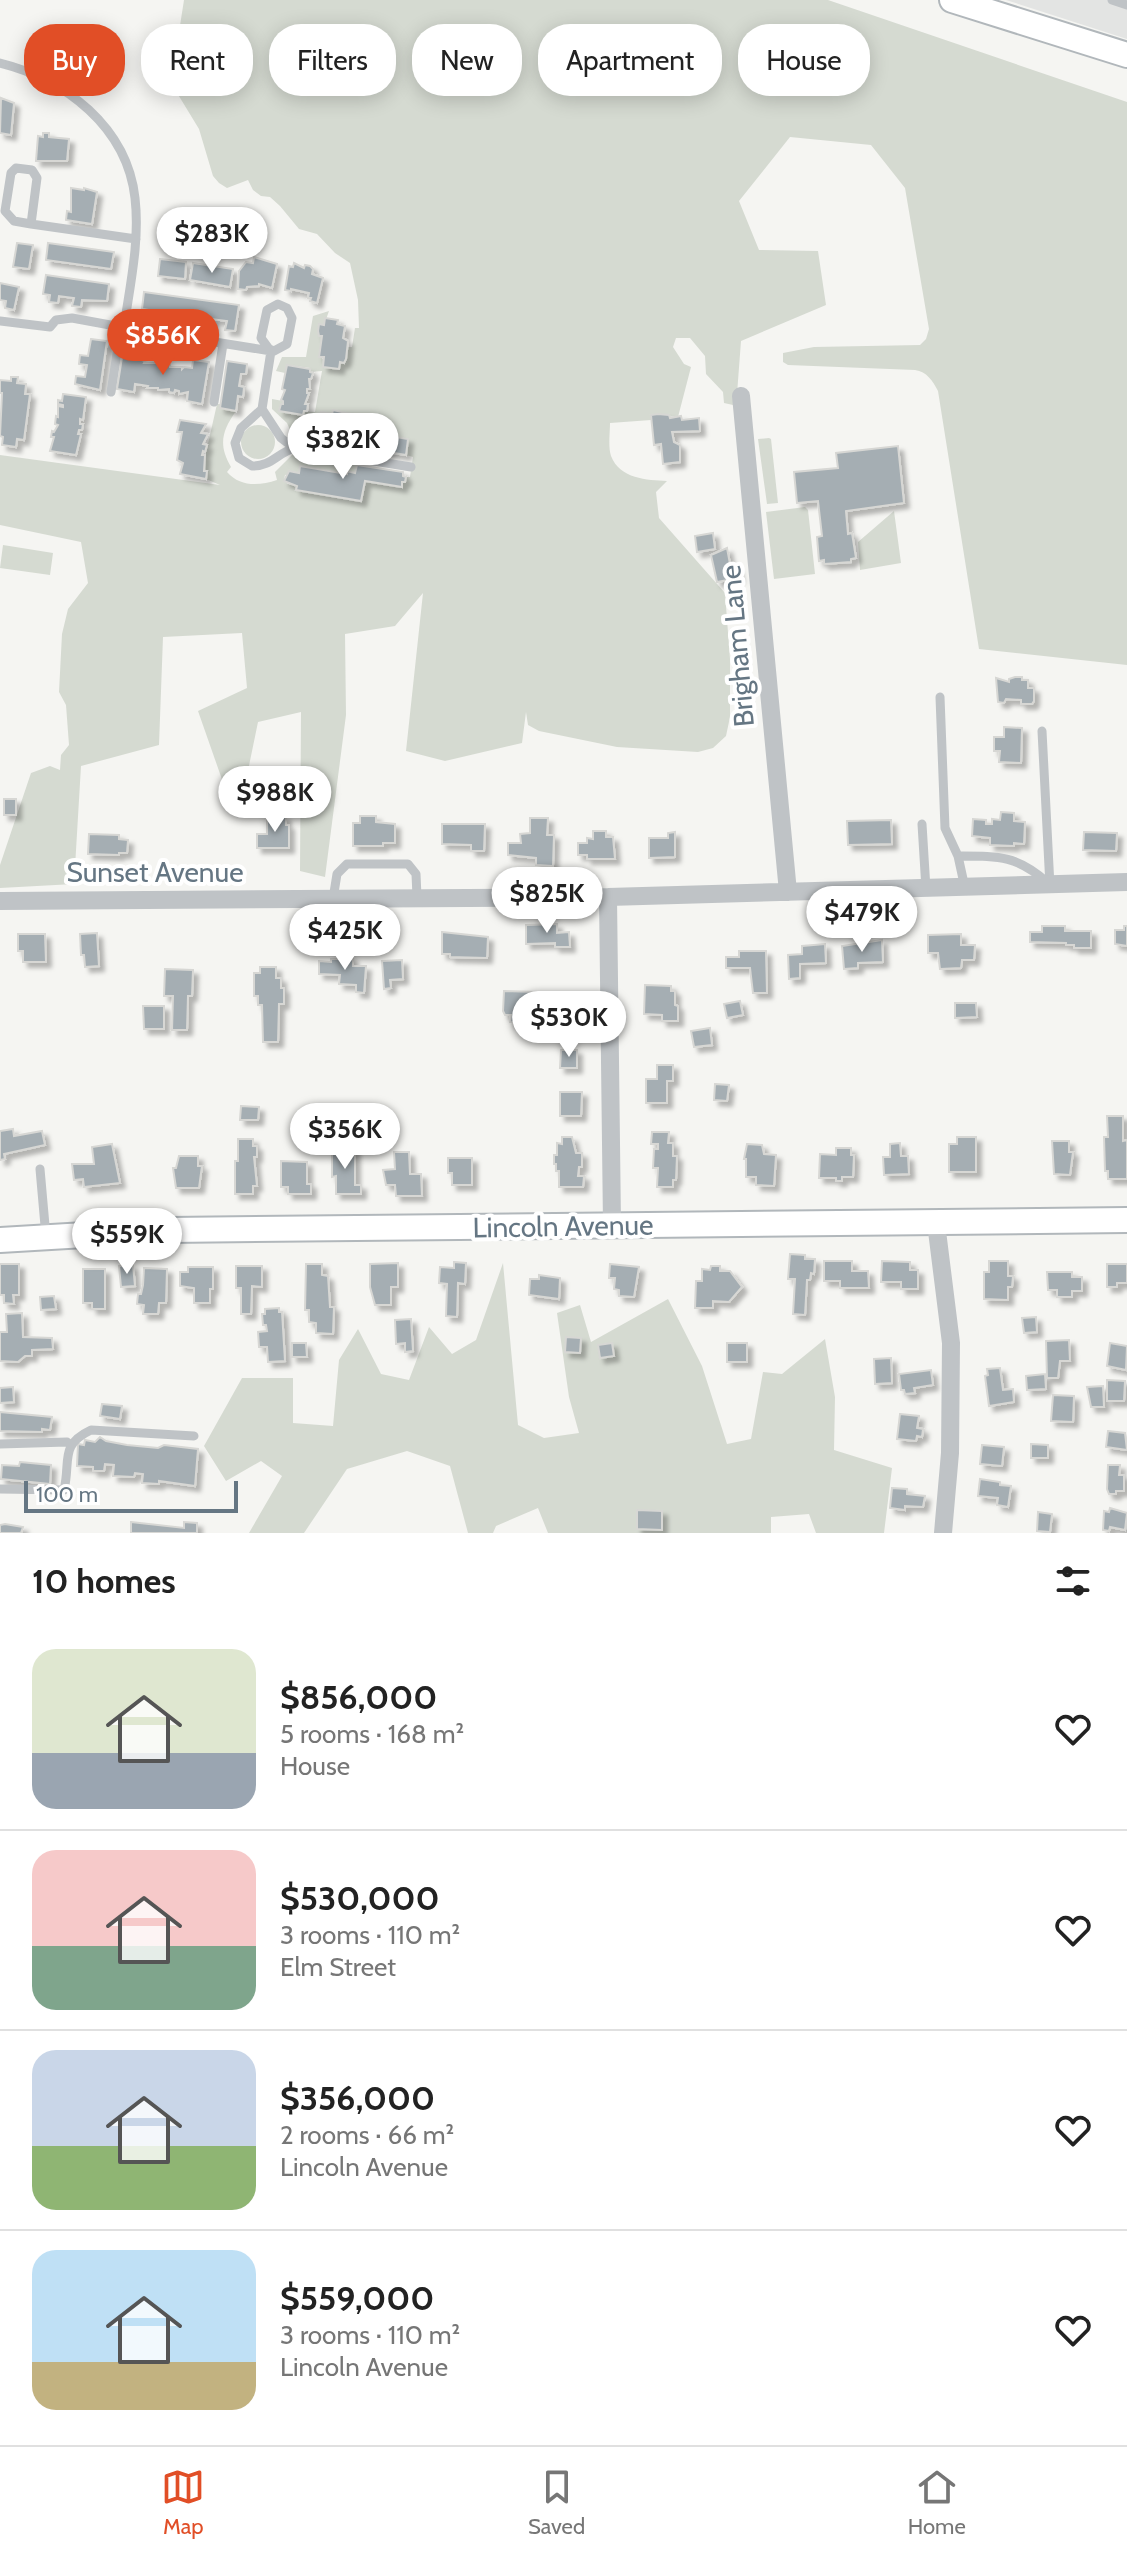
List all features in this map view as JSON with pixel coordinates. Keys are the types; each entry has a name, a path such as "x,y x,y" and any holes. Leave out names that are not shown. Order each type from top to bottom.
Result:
{"street":[{"path":"952,0 1127,55"},
{"name":"Brigham Lane","path":"741,396 788,892"},
{"name":"Sunset Avenue","path":"0,901 608,897 1127,882"},
{"path":"608,897 612,1225"},
{"name":"Lincoln Avenue","path":"0,1240 169,1230 1127,1220"},
{"path":"936,1223 951,1359 951,1442 943,1533"}],"lane":[{"path":"1112,0 1127,5"},
{"path":"0,63 60,86 95,114 118,147 132,182 136,239 111,392"},
{"path":"31,224 37,178 32,170 16,168 11,173 5,211 14,221 31,224 136,239"},
{"path":"0,321 50,327 56,320 72,318 271,351 287,344 292,314 282,304 272,306 266,314 261,340 271,351"},
{"path":"214,402 223,344"},
{"path":"271,351 262,409 236,435 239,458 245,463 270,464 284,451 294,448 411,467"},
{"path":"262,409 281,438 294,448"},
{"path":"940,697 945,828 958,856 965,888"},
{"path":"1042,731 1050,886"},
{"path":"922,824 926,889"},
{"path":"958,856 997,856 1030,867 1050,886"},
{"path":"333,899 337,874 347,864 408,864 416,874 417,897"},
{"path":"40,1169 46,1237"},
{"path":"0,1489 64,1490 69,1447 78,1436 91,1430 194,1436"},
{"path":"0,1444 67,1442"}],"shaded area":[{"path":"184,0 828,0 1127,102 1127,665 979,649 938,391 934,383 915,370 788,365 783,362 783,353 814,347 920,345 929,329 905,188 871,145 790,137 739,201 759,250 818,251 826,305 741,341 737,394 733,405 724,403 723,392 706,374 705,356 690,338 676,338 673,347 684,364 691,367 678,417 651,415 651,420 610,423 610,448 615,464 635,477 667,481 656,492 659,518 725,593 730,659 730,717 726,736 713,748 698,752 617,747 539,731 528,725 526,712 522,743 445,761 406,751 423,593 395,626 345,634 346,715 325,877 300,871 301,712 258,722 244,790 225,788 198,711 247,688 242,633 163,637 159,745 81,766 74,884 0,888 0,865 31,773 50,766 60,770 61,755 69,745 66,705 59,692 62,634 68,609 88,583 81,542 0,525 0,455 220,485 206,479 207,472 203,466 217,404 220,404 220,408 236,411 227,425 223,445 231,467 227,472 244,483 277,480 275,472 293,454 357,465 355,473 347,474 300,466 299,473 285,475 284,480 297,486 297,490 361,501 365,481 401,487 406,477 410,477 413,457 406,455 408,439 371,433 373,419 333,410 332,414 321,412 317,417 318,428 327,429 326,437 359,443 358,447 293,437 287,423 272,409 272,399 283,401 279,410 315,412 322,371 310,372 310,368 288,365 285,373 276,371 282,357 306,357 313,316 329,311 324,325 319,324 319,336 322,336 320,357 339,369 346,347 352,347 355,328 359,328 358,300 350,263 317,234 299,229 270,197 261,196 253,190 248,180 227,188 213,176 199,129 179,96 253,96 253,24 180,24"},
{"path":"1006,0 1127,0 1127,39"},
{"path":"258,425 270,430 275,442 270,454 258,459 246,454 241,442 246,430"},
{"path":"769,438 778,503 767,504 758,439"},
{"path":"805,507 808,510 815,574 774,579 766,512"},
{"path":"894,511 901,563 860,570 858,542"},
{"path":"3,545 53,553 50,575 0,568"},
{"path":"503,1263 518,1425 544,1438 579,1433 569,1397 557,1313 580,1305 591,1342 668,1299 702,1366 727,1444 751,1439 763,1372 782,1374 825,1339 835,1397 834,1450 892,1468 884,1533 816,1533 809,1514 771,1517 771,1533 548,1533 538,1508 496,1526 493,1533 468,1533 450,1466 407,1451 347,1469 304,1533 249,1533 282,1476 261,1461 226,1481 204,1446 242,1378 293,1378 293,1423 333,1426 339,1360 358,1329 381,1374 409,1380 429,1327 452,1354 476,1340"}],"building":[{"path":"1,98 14,103 11,135 0,133"},
{"path":"43,133 49,133 49,137 69,139 67,161 36,161 38,136 43,137"},
{"path":"71,188 97,192 92,224 66,220 67,211 71,212"},
{"path":"17,243 33,245 29,269 13,267"},
{"path":"48,243 114,252 111,269 46,260"},
{"path":"254,257 277,264 272,288 259,284 246,290 238,289 239,271 246,262 253,263"},
{"path":"160,259 186,262 185,279 158,276"},
{"path":"193,263 233,269 230,287 190,280"},
{"path":"294,263 304,268 305,265 310,266 312,274 323,278 317,303 310,301 309,293 285,290 289,266 293,267"},
{"path":"46,275 109,284 107,301 82,300 81,307 72,306 74,298 59,296 58,303 49,302 50,295 43,294"},
{"path":"0,283 19,287 14,310 5,308 6,301 0,300"},
{"path":"144,292 239,305 235,331 225,330 227,321 212,319 211,327 203,326 204,318 189,316 188,323 179,322 180,314 165,312 164,318 155,317 156,311 142,309"},
{"path":"325,318 338,320 337,324 345,326 343,338 348,341 346,359 344,363 340,362 339,369 323,367 324,357 319,357 322,336 319,336 319,324 324,325"},
{"path":"91,339 107,341 100,390 75,384 76,376 85,377 87,365 79,364 80,355 88,356"},
{"path":"123,351 139,353 138,359 144,363 160,363 159,366 162,366 162,363 182,369 192,368 193,360 209,362 202,404 187,401 188,392 179,394 175,390 174,393 169,389 158,390 135,384 134,392 117,389"},
{"path":"227,361 247,364 246,374 241,374 239,386 244,387 243,397 238,396 236,411 220,408"},
{"path":"287,365 310,369 313,373 309,379 310,389 307,389 307,411 303,415 279,411 283,404 281,400 285,390 282,389"},
{"path":"11,377 18,377 17,383 26,384 25,394 30,394 24,440 17,439 16,447 2,445 3,437 0,436 0,380 11,381"},
{"path":"63,394 86,397 76,455 50,451 54,437 51,437 52,431 58,425 55,424 58,406 63,407 58,400 62,401"},
{"path":"333,410 373,419 371,433 408,439 406,455 358,447 359,443 326,437 327,429 318,428 317,416 321,412 332,414"},
{"path":"651,415 669,415 670,418 681,416 682,420 699,418 700,431 672,432 674,442 680,445 680,462 663,464 661,444 654,445"},
{"path":"180,420 206,424 201,433 208,434 202,455 205,455 206,479 180,474 183,463 177,460 182,432 177,432"},
{"path":"898,446 904,503 846,511 848,534 852,533 856,558 851,562 824,564 824,560 819,561 817,537 822,536 818,501 797,503 794,472 838,468 836,453"},
{"path":"357,465 403,472 405,482 402,482 402,487 365,481 361,501 296,490 297,486 284,481 289,471 299,473 300,466 347,474 347,471 355,473"},
{"path":"713,533 715,549 697,552 695,536"},
{"path":"727,548 731,569 737,568 739,578 717,582 711,555"},
{"path":"1015,677 1028,680 1028,688 1034,688 1032,704 1006,699 1004,703 998,702 996,678 1009,682"},
{"path":"1004,727 1022,728 1021,763 999,762 1000,751 994,751 994,737 1004,737"},
{"path":"4,799 16,799 16,815 4,815"},
{"path":"1001,812 1014,813 1014,821 1025,822 1024,844 990,845 990,838 972,836 973,819 992,824 992,819 1000,820"},
{"path":"267,816 286,816 289,848 257,848 257,834 267,834"},
{"path":"360,816 376,816 376,822 395,824 395,843 353,846 353,823 360,823"},
{"path":"530,818 548,818 547,835 554,835 553,866 536,865 536,858 508,855 508,843 521,843 520,834 530,833"},
{"path":"891,820 892,844 848,845 847,821"},
{"path":"442,824 485,824 484,851 471,851 471,845 442,844"},
{"path":"593,831 606,831 606,837 613,837 615,859 587,859 587,855 578,855 578,843 587,843 587,838 593,839"},
{"path":"675,832 675,857 649,858 649,838 668,838 668,833"},
{"path":"1084,832 1117,833 1116,851 1083,850"},
{"path":"89,834 119,835 119,839 128,840 127,853 88,854"},
{"path":"557,924 557,933 569,932 570,947 555,947 555,943 526,944 526,925"},
{"path":"1042,926 1065,926 1065,931 1091,931 1091,948 1074,948 1074,945 1066,943 1030,942 1030,932 1042,932"},
{"path":"1127,926 1127,946 1115,944 1115,930 1124,930"},
{"path":"442,932 488,937 487,958 442,954"},
{"path":"97,933 99,966 85,967 80,934"},
{"path":"18,934 45,934 46,962 23,962 23,951 18,951"},
{"path":"961,934 961,945 975,945 974,960 962,960 961,968 940,969 938,953 928,953 928,935"},
{"path":"882,940 883,962 858,963 858,968 844,969 842,946"},
{"path":"825,944 826,963 800,964 800,978 789,979 788,955 802,954 802,946"},
{"path":"739,951 766,951 767,993 753,993 750,968 726,968 726,957 739,957"},
{"path":"338,954 353,958 353,966 366,966 364,993 356,992 356,985 339,984 340,975 319,974 319,961 331,962 331,959 338,959"},
{"path":"402,960 403,979 390,980 391,988 384,989 382,961"},
{"path":"260,967 276,967 276,978 281,978 281,988 284,988 284,1004 279,1004 278,1042 263,1042 262,1005 258,1005 258,996 254,996 254,973 260,973"},
{"path":"165,969 193,970 187,1030 172,1030 173,996 164,996"},
{"path":"645,985 671,986 671,991 675,991 675,1005 678,1006 678,1021 662,1021 662,1015 644,1014"},
{"path":"504,991 538,992 536,1023 510,1022 511,1015 505,1015 503,1011"},
{"path":"740,1001 743,1015 727,1018 724,1004"},
{"path":"955,1003 976,1003 977,1017 955,1018"},
{"path":"143,1006 164,1006 164,1029 144,1029"},
{"path":"710,1028 712,1045 694,1047 691,1031"},
{"path":"561,1050 577,1050 577,1068 560,1068"},
{"path":"657,1065 673,1065 673,1081 667,1081 667,1103 646,1103 646,1079 657,1079"},
{"path":"715,1084 729,1085 727,1101 714,1100"},
{"path":"560,1092 582,1092 581,1116 560,1116"},
{"path":"241,1106 259,1107 258,1120 240,1120"},
{"path":"1107,1116 1123,1116 1123,1141 1127,1140 1127,1179 1108,1179 1108,1171 1105,1171"},
{"path":"13,1129 14,1136 42,1131 45,1145 4,1154 5,1159 0,1160 0,1131"},
{"path":"652,1132 669,1132 668,1143 673,1143 673,1156 677,1156 673,1187 657,1187 658,1168 653,1168 654,1149 658,1149 658,1144 651,1144"},
{"path":"562,1137 572,1137 576,1153 582,1153 578,1176 584,1176 583,1187 559,1187 559,1171 556,1171 554,1155 557,1155 557,1143 562,1144"},
{"path":"957,1137 976,1137 976,1172 949,1172 949,1144 957,1144"},
{"path":"238,1139 253,1139 253,1146 257,1146 257,1157 254,1157 257,1186 253,1186 253,1194 235,1194"},
{"path":"1052,1141 1069,1141 1069,1152 1073,1152 1070,1175 1054,1174"},
{"path":"900,1143 901,1156 908,1156 909,1174 884,1175 883,1157 890,1157 890,1144"},
{"path":"112,1144 120,1183 84,1187 83,1179 74,1180 72,1164 94,1164 92,1147"},
{"path":"747,1144 762,1145 764,1154 776,1155 774,1186 756,1185 756,1177 746,1177 744,1159"},
{"path":"332,1148 355,1148 355,1185 361,1185 361,1194 336,1194 336,1176 332,1177"},
{"path":"836,1148 851,1148 851,1155 854,1155 853,1177 842,1177 842,1181 819,1178 820,1154 836,1155"},
{"path":"394,1152 409,1152 410,1174 421,1174 422,1196 396,1196 395,1185 386,1185 383,1170 395,1169"},
{"path":"179,1156 198,1156 198,1166 202,1166 199,1188 176,1188 173,1168 176,1168"},
{"path":"448,1158 472,1158 472,1185 452,1185"},
{"path":"281,1161 307,1162 307,1184 311,1184 311,1194 288,1194 288,1187 281,1187"},
{"path":"790,1254 815,1259 814,1274 811,1273 810,1280 807,1280 805,1315 793,1314 795,1279 788,1279"},
{"path":"824,1261 852,1261 852,1271 868,1271 869,1288 840,1288 840,1281 824,1281"},
{"path":"882,1261 910,1262 910,1270 918,1270 918,1289 901,1289 901,1282 881,1282"},
{"path":"989,1261 1008,1261 1008,1276 1013,1276 1012,1287 1008,1287 1008,1300 984,1299 984,1272 989,1272"},
{"path":"454,1262 466,1263 465,1284 458,1283 457,1317 446,1316 447,1284 439,1283 440,1267 454,1268"},
{"path":"398,1263 398,1287 391,1287 391,1305 375,1305 370,1287 370,1264"},
{"path":"0,1264 19,1264 19,1295 13,1295 14,1304 4,1303 4,1295 0,1295"},
{"path":"306,1264 322,1264 322,1275 328,1276 330,1307 334,1307 333,1334 316,1333 316,1323 309,1322 309,1310 305,1310"},
{"path":"610,1264 639,1267 634,1297 619,1296 619,1290 614,1289 615,1278 609,1278"},
{"path":"1107,1264 1127,1264 1127,1283 1107,1287"},
{"path":"133,1265 135,1286 121,1287 119,1266"},
{"path":"236,1266 262,1266 262,1287 252,1286 251,1314 241,1314 241,1288 236,1288"},
{"path":"711,1266 720,1266 720,1271 730,1271 742,1287 729,1302 713,1301 713,1308 695,1308 696,1281 702,1281 702,1269 710,1270"},
{"path":"188,1267 213,1267 210,1303 194,1303 194,1288 180,1286 180,1272 188,1272"},
{"path":"144,1268 167,1269 166,1303 159,1303 158,1314 143,1314 144,1305 137,1304"},
{"path":"83,1269 105,1269 105,1309 92,1309 92,1303 83,1303"},
{"path":"1047,1272 1072,1272 1072,1277 1082,1277 1082,1291 1072,1291 1072,1297 1057,1297 1057,1290 1048,1290"},
{"path":"539,1275 560,1278 559,1299 529,1295 530,1279 539,1279"},
{"path":"54,1296 56,1309 41,1310 40,1297"},
{"path":"279,1308 282,1312 285,1361 268,1362 267,1347 259,1347 258,1332 267,1331 262,1314 265,1314 265,1309"},
{"path":"22,1313 23,1337 52,1338 53,1349 32,1350 32,1356 25,1356 18,1362 0,1361 0,1332 7,1332 6,1314"},
{"path":"1036,1317 1037,1332 1024,1333 1022,1318"},
{"path":"411,1319 413,1351 405,1352 405,1343 396,1344 395,1320"},
{"path":"566,1337 581,1338 580,1353 565,1352"},
{"path":"1069,1340 1070,1361 1060,1361 1058,1378 1047,1378 1046,1341"},
{"path":"292,1343 306,1343 307,1357 292,1357"},
{"path":"612,1343 614,1356 600,1358 598,1345"},
{"path":"727,1343 747,1343 747,1362 727,1362"},
{"path":"1110,1343 1127,1346 1126,1370 1107,1366"},
{"path":"891,1358 892,1383 875,1384 874,1359"},
{"path":"1000,1368 1003,1390 1013,1389 1014,1402 989,1406 987,1369"},
{"path":"931,1370 933,1385 914,1388 915,1393 905,1394 901,1390 899,1374"},
{"path":"1045,1374 1046,1389 1027,1390 1026,1376"},
{"path":"1107,1380 1125,1381 1124,1401 1107,1401"},
{"path":"1103,1386 1104,1407 1091,1407 1087,1387"},
{"path":"13,1387 14,1402 0,1403 0,1388"},
{"path":"1053,1395 1074,1396 1073,1422 1051,1421"},
{"path":"102,1404 122,1406 120,1419 100,1416"},
{"path":"0,1412 52,1417 50,1430 0,1431"},
{"path":"900,1414 919,1416 917,1428 923,1429 922,1437 917,1436 916,1441 897,1439"},
{"path":"1108,1431 1125,1433 1127,1450 1106,1447"},
{"path":"100,1437 127,1445 198,1449 195,1486 159,1481 159,1484 142,1483 143,1474 135,1473 134,1477 113,1476 114,1465 105,1464 104,1471 77,1466 78,1444 84,1445 85,1440 95,1442"},
{"path":"1031,1444 1048,1445 1048,1458 1031,1458"},
{"path":"982,1445 1004,1447 1002,1466 980,1464"},
{"path":"20,1462 51,1465 50,1484 1,1479 2,1465 19,1466"},
{"path":"1108,1465 1120,1465 1119,1475 1124,1475 1124,1491 1109,1494"},
{"path":"980,1479 1011,1486 1008,1507 997,1505 998,1498 978,1496"},
{"path":"892,1488 907,1489 907,1494 925,1496 923,1507 905,1506 905,1510 890,1508"},
{"path":"1110,1508 1127,1513 1125,1530 1110,1527 1109,1531 1103,1530 1104,1511 1109,1512"},
{"path":"637,1510 662,1511 662,1530 637,1529"},
{"path":"1038,1512 1052,1514 1050,1532 1037,1531"},
{"path":"131,1522 184,1528 184,1522 197,1523 197,1533 131,1533"},
{"path":"0,1525 23,1527 21,1533 0,1533"}]}
